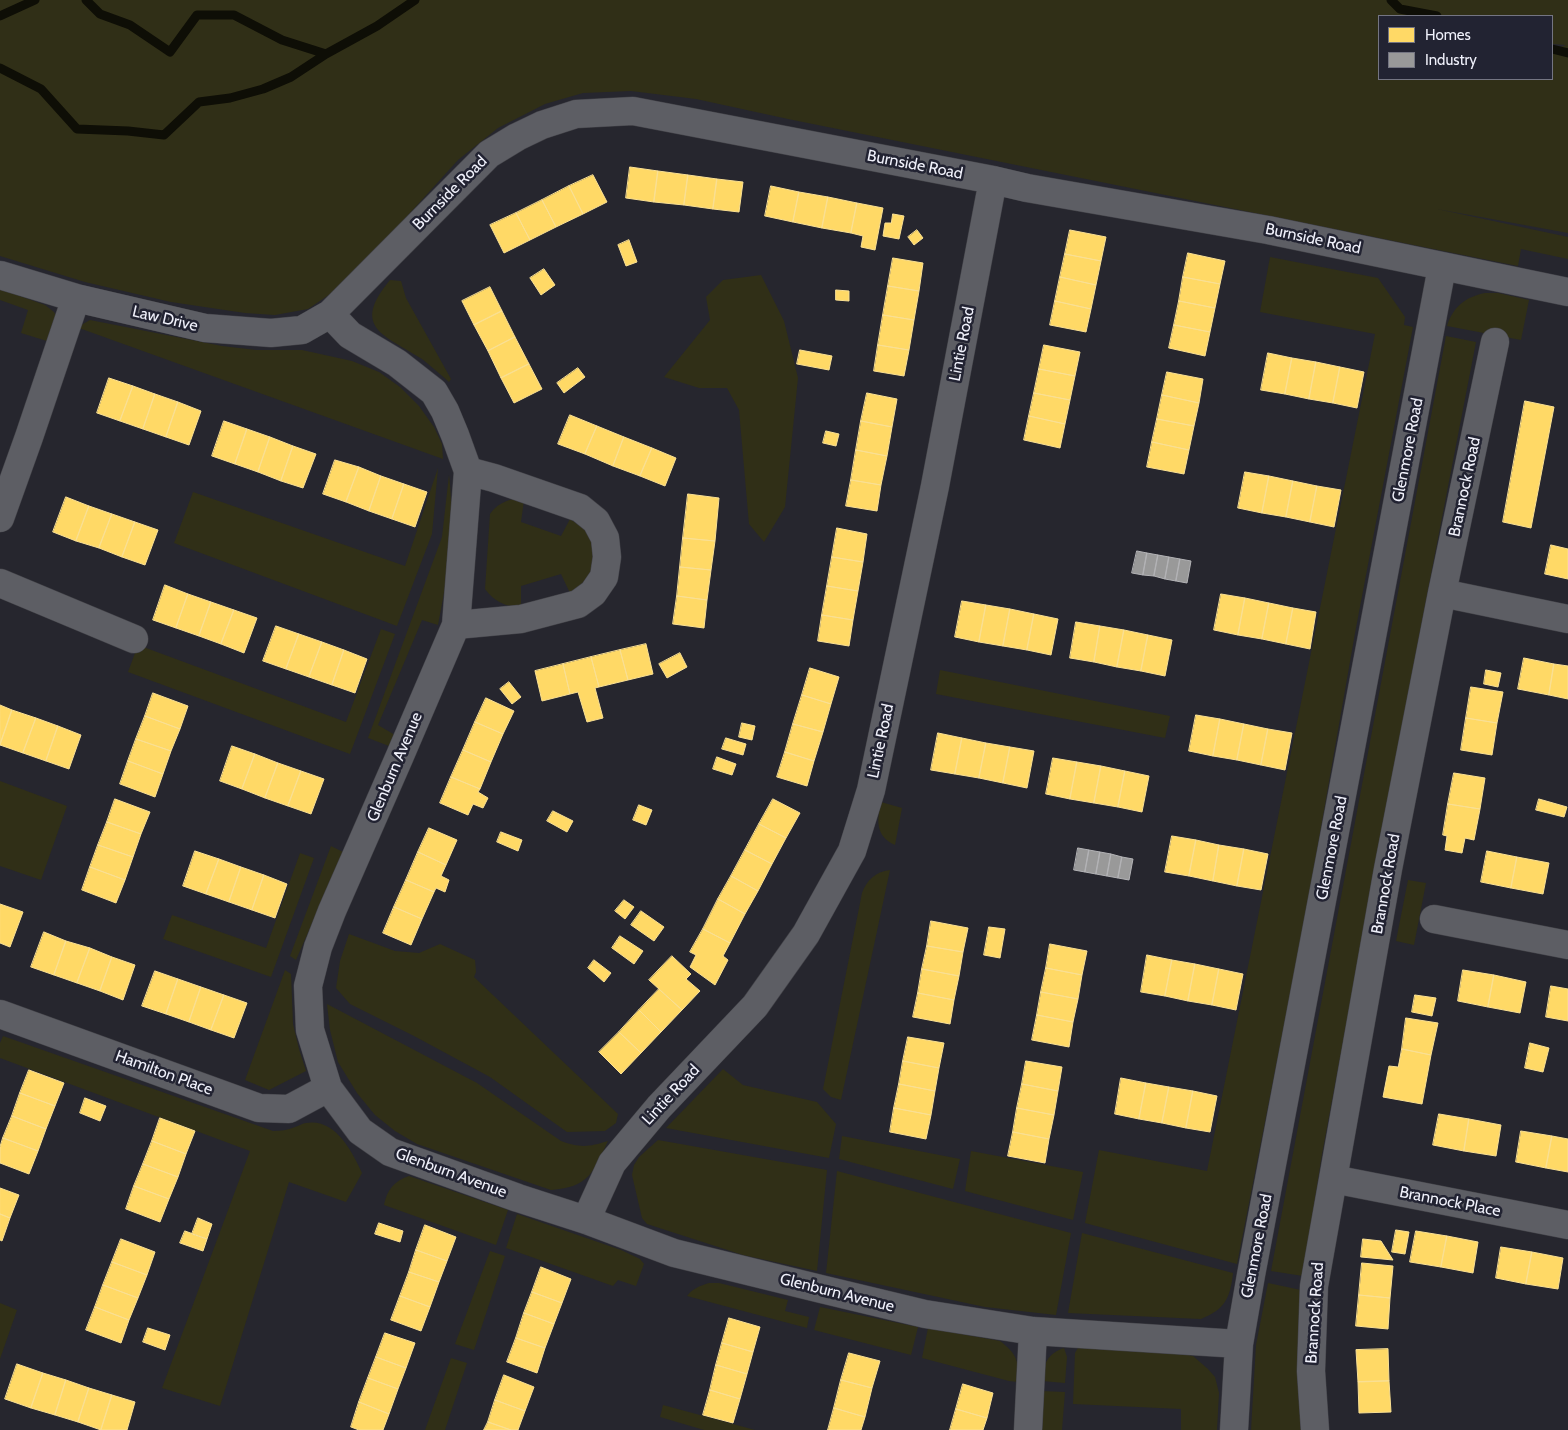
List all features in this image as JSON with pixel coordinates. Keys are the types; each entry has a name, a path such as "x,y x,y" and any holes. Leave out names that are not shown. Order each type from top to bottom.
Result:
{"street":[{"name":"Burnside Road","path":"330,314 488,154 542,125 576,114 633,111 1027,188 1268,230 1568,292"},
{"name":"Lintie Road","path":"586,1220 612,1163 659,1107 755,1006 806,934 852,851 871,790 935,486 993,180"},
{"name":"Glenmore Road","path":"1234,1430 1239,1344 1251,1275 1442,267"},
{"name":"Law Drive","path":"0,275 76,298 205,328 272,333 302,330 330,314"},
{"path":"0,518 76,298"},
{"name":"Glenburn Avenue","path":"330,314 350,335 397,363 434,392 452,427 468,471 456,625 318,947 308,986 310,1030 328,1088 360,1130 390,1152 586,1220 674,1253 925,1314 1033,1331 1239,1344"},
{"name":"Brannock Road","path":"1315,1430 1311,1371 1314,1286 1390,860 1442,593 1495,342"},
{"path":"456,625 521,619 578,604 593,593 604,577 607,557 605,538 596,520 580,508 494,478 468,471"},
{"path":"0,583 134,639"},
{"path":"1442,593 1568,619"},
{"path":"1434,919 1568,945"},
{"name":"Hamilton Place","path":"0,1014 259,1108 289,1109 328,1088"},
{"name":"Brannock Place","path":"1333,1179 1568,1225"},
{"path":"1028,1430 1033,1331"}],"shaded area":[{"path":"0,0 1568,0 1568,233 1437,209 1568,237 1568,259 1521,249 1518,266 696,99 631,91 583,93 545,104 498,128 458,160 371,256 339,288 308,309 275,315 245,313 171,302 85,282 0,256"},
{"path":"1270,257 1378,278 1405,317 1404,325 1413,327 1355,633 1306,913 1237,1264 1085,1223 1099,1150 1207,1171 1375,334 1260,312"},
{"path":"761,275 784,321 798,378 785,507 764,542 749,524 739,410 727,388 699,388 664,377 710,320 706,297 723,280"},
{"path":"390,280 401,281 406,298 451,379 449,382 422,359 385,336 377,328 373,320 373,309 378,296"},
{"path":"0,289 45,305 54,312 58,320 50,342 21,333 28,310 0,300"},
{"path":"1485,293 1498,293 1529,300 1521,340 1447,326 1456,308 1471,297"},
{"path":"90,320 222,346 256,350 302,350 352,361 379,372 400,387 419,406 434,427 442,444 443,459 79,328"},
{"path":"1446,336 1476,342 1322,1154 1303,1276 1271,1271"},
{"path":"438,468 432,534 397,626 174,543 193,492 405,566"},
{"path":"449,475 451,532 445,588 438,625 422,620 378,725 395,735 389,746 368,738 442,537"},
{"path":"517,498 524,500 521,522 561,536 570,519 588,533 593,547 592,570 581,585 570,593 561,574 521,586 521,607 510,606 500,602 485,589 490,514 502,503"},
{"path":"381,629 395,634 350,754 128,672 138,645 346,722"},
{"path":"940,670 1170,716 1165,738 936,694"},
{"path":"0,781 67,806 41,880 0,866"},
{"path":"881,802 902,808 895,845 884,837 879,827"},
{"path":"331,846 343,852 296,960 290,956"},
{"path":"300,853 314,858 271,977 163,939 172,915 266,948"},
{"path":"890,870 841,1100 831,1097 823,1089 862,893 872,877"},
{"path":"1408,880 1426,883 1414,945 1396,941"},
{"path":"349,934 395,951 419,953 440,944 475,960 476,972 474,977 618,1114 616,1123 605,1131 567,1132 490,1077 350,1004 336,988 340,961"},
{"path":"285,970 291,974 293,1024 306,1071 269,1090 245,1080"},
{"path":"327,1004 477,1083 561,1141 584,1146 608,1141 594,1169 582,1181 574,1185 551,1190 417,1144 395,1131 375,1115 357,1093 338,1062 330,1030"},
{"path":"3,1036 273,1131 287,1130 306,1123 326,1126 334,1131 348,1146 362,1173 346,1202 289,1182 220,1406 162,1388 250,1151 0,1058 0,1043"},
{"path":"723,1069 743,1085 817,1102 836,1124 829,1158 666,1128"},
{"path":"842,1136 960,1159 953,1189 839,1159"},
{"path":"658,1140 827,1170 817,1271 743,1255 647,1224 642,1218 632,1175 634,1165 639,1157"},
{"path":"971,1151 1083,1172 1073,1220 965,1191"},
{"path":"837,1171 1071,1233 1056,1315 985,1307 826,1273"},
{"path":"409,1176 508,1210 496,1245 384,1205 392,1187"},
{"path":"517,1214 621,1250 640,1259 644,1264 636,1286 618,1280 613,1286 506,1248"},
{"path":"1082,1233 1233,1273 1228,1296 1221,1307 1201,1319 1068,1313"},
{"path":"490,1251 505,1256 474,1350 455,1344"},
{"path":"709,1283 719,1283 788,1300 785,1311 809,1317 807,1328 687,1296 694,1289"},
{"path":"1268,1283 1301,1290 1297,1373 1301,1430 1251,1430 1256,1345"},
{"path":"0,1303 17,1310 0,1359"},
{"path":"820,1307 918,1327 911,1355 814,1330"},
{"path":"928,1328 1000,1341 1016,1358 1018,1382 922,1358"},
{"path":"1064,1348 1067,1357 1065,1383 1042,1381 1047,1360 1054,1353"},
{"path":"1078,1348 1179,1353 1193,1356 1215,1377 1219,1393 1217,1430 1181,1430 1181,1409 1073,1404 1075,1353"},
{"path":"451,1358 467,1363 445,1430 425,1430"},
{"path":"1040,1391 1065,1392 1062,1430 1039,1430"},
{"path":"663,1405 755,1430 704,1430 660,1417"}],"building: Homes":[{"path":"630,167 658,171 654,202 626,198"},
{"path":"658,171 688,175 684,205 654,202"},
{"path":"593,175 607,202 583,214 569,186"},
{"path":"688,175 717,179 713,209 684,205"},
{"path":"717,179 743,182 739,212 713,209"},
{"path":"569,186 583,214 556,227 542,200"},
{"path":"771,186 799,192 793,222 765,216"},
{"path":"799,192 828,197 822,228 793,222"},
{"path":"828,197 857,203 851,233 822,228"},
{"path":"542,200 556,227 530,240 516,213"},
{"path":"857,203 883,208 875,250 861,247 863,236 851,233"},
{"path":"516,213 530,240 504,253 490,225"},
{"path":"893,214 904,216 899,239 883,236 885,223 891,223"},
{"path":"917,230 923,238 914,245 908,237"},
{"path":"1070,230 1106,237 1101,261 1065,254"},
{"path":"629,240 637,262 626,266 618,245"},
{"path":"1188,253 1225,261 1220,284 1183,277"},
{"path":"1065,254 1101,261 1096,285 1060,277"},
{"path":"893,258 923,263 919,291 888,286"},
{"path":"544,269 555,285 541,295 530,278"},
{"path":"1060,277 1096,285 1091,309 1055,301"},
{"path":"1183,277 1220,284 1215,308 1179,301"},
{"path":"888,286 919,291 914,320 883,315"},
{"path":"490,287 502,311 474,325 462,301"},
{"path":"836,290 849,291 849,301 836,300"},
{"path":"1055,301 1091,309 1086,332 1050,325"},
{"path":"1179,301 1215,308 1210,332 1174,325"},
{"path":"502,311 515,337 488,351 474,325"},
{"path":"883,315 914,320 909,350 878,345"},
{"path":"1174,325 1210,332 1205,356 1169,348"},
{"path":"515,337 529,364 501,378 488,351"},
{"path":"878,345 909,350 904,376 874,371"},
{"path":"1044,345 1080,352 1075,376 1039,369"},
{"path":"800,350 832,356 829,370 797,364"},
{"path":"1268,353 1292,358 1285,394 1261,390"},
{"path":"1292,358 1316,362 1309,399 1285,394"},
{"path":"1316,362 1340,367 1333,403 1309,399"},
{"path":"529,364 542,389 514,403 501,378"},
{"path":"1340,367 1364,372 1357,408 1333,403"},
{"path":"578,368 585,377 564,393 557,383"},
{"path":"1039,369 1075,376 1070,400 1034,393"},
{"path":"1167,372 1203,379 1199,403 1162,395"},
{"path":"109,378 133,386 120,421 97,413"},
{"path":"133,386 155,394 143,429 120,421"},
{"path":"867,393 897,399 892,427 861,421"},
{"path":"1034,393 1070,400 1065,424 1029,416"},
{"path":"155,394 178,402 166,437 143,429"},
{"path":"1162,395 1199,403 1194,426 1157,419"},
{"path":"1525,401 1554,407 1531,528 1503,522"},
{"path":"178,402 201,411 189,445 166,437"},
{"path":"570,415 597,426 585,454 558,444"},
{"path":"1029,416 1065,424 1060,448 1024,440"},
{"path":"1157,419 1194,426 1189,450 1152,442"},
{"path":"224,421 247,429 235,464 212,456"},
{"path":"861,421 892,427 887,456 856,450"},
{"path":"597,426 624,437 613,466 585,454"},
{"path":"247,429 270,437 258,472 235,464"},
{"path":"826,431 839,434 836,446 823,443"},
{"path":"270,437 293,446 281,481 258,472"},
{"path":"624,437 652,448 640,476 613,466"},
{"path":"1152,442 1189,450 1184,474 1147,467"},
{"path":"293,446 316,454 303,488 281,481"},
{"path":"652,448 676,458 665,486 640,476"},
{"path":"856,450 887,456 881,485 851,480"},
{"path":"335,460 359,467 346,502 323,494"},
{"path":"359,467 381,476 369,511 346,502"},
{"path":"1245,472 1269,476 1262,513 1238,508"},
{"path":"381,476 404,484 392,519 369,511"},
{"path":"1269,476 1293,481 1286,517 1262,513"},
{"path":"851,480 881,485 877,511 846,506"},
{"path":"1293,481 1317,486 1310,522 1286,517"},
{"path":"404,484 427,492 415,527 392,519"},
{"path":"1317,486 1341,490 1334,527 1310,522"},
{"path":"688,494 719,498 715,541 683,538"},
{"path":"66,497 89,506 76,541 53,532"},
{"path":"89,506 112,514 99,548 76,541"},
{"path":"112,514 135,522 122,557 99,548"},
{"path":"135,522 158,530 145,565 122,557"},
{"path":"837,528 867,534 863,562 832,557"},
{"path":"683,538 715,541 711,570 680,567"},
{"path":"1551,545 1568,549 1568,579 1545,574"},
{"path":"832,557 863,562 858,591 827,586"},
{"path":"680,567 711,570 707,600 677,596"},
{"path":"165,585 188,594 176,628 153,620"},
{"path":"827,586 858,591 853,620 822,615"},
{"path":"188,594 211,602 199,636 176,628"},
{"path":"1221,594 1245,598 1238,635 1214,630"},
{"path":"677,596 707,600 704,628 673,624"},
{"path":"1245,598 1269,603 1262,639 1238,635"},
{"path":"962,601 986,605 979,642 955,637"},
{"path":"211,602 234,610 221,644 199,636"},
{"path":"1269,603 1293,608 1286,644 1262,639"},
{"path":"986,605 1010,609 1003,646 979,642"},
{"path":"1293,608 1316,612 1310,649 1286,644"},
{"path":"1010,609 1034,614 1027,650 1003,646"},
{"path":"234,610 257,618 244,653 221,644"},
{"path":"1034,614 1058,619 1051,655 1027,650"},
{"path":"822,615 853,620 849,646 818,641"},
{"path":"1076,622 1100,626 1094,662 1070,658"},
{"path":"276,626 299,634 286,669 263,661"},
{"path":"1100,626 1124,630 1117,667 1094,662"},
{"path":"1124,630 1148,635 1141,671 1117,667"},
{"path":"299,634 322,642 309,677 286,669"},
{"path":"1148,635 1172,640 1165,676 1141,671"},
{"path":"322,642 344,650 332,685 309,677"},
{"path":"646,644 653,674 628,680 620,650"},
{"path":"344,650 367,659 355,693 332,685"},
{"path":"620,650 628,680 599,687 591,657"},
{"path":"680,653 687,667 667,678 659,664"},
{"path":"591,657 599,687 595,688 603,718 587,722 578,692 570,694 563,664"},
{"path":"1524,658 1554,664 1549,695 1518,689"},
{"path":"563,664 570,694 542,701 535,671"},
{"path":"1554,664 1568,666 1568,699 1549,695"},
{"path":"810,668 839,677 831,704 802,695"},
{"path":"1486,670 1501,673 1498,687 1484,684"},
{"path":"509,682 521,697 512,704 500,689"},
{"path":"1471,687 1503,692 1497,723 1466,718"},
{"path":"153,693 188,706 180,729 145,716"},
{"path":"802,695 831,704 823,732 793,724"},
{"path":"486,698 514,711 503,734 475,722"},
{"path":"0,705 12,710 0,745"},
{"path":"12,710 36,718 23,753 0,745"},
{"path":"1196,715 1220,719 1213,756 1189,751"},
{"path":"145,716 180,729 171,751 136,739"},
{"path":"36,718 58,726 46,761 23,753"},
{"path":"1466,718 1497,723 1492,755 1461,750"},
{"path":"1220,719 1244,724 1237,760 1213,756"},
{"path":"475,722 503,734 491,762 463,750"},
{"path":"742,723 755,726 752,740 739,737"},
{"path":"793,724 823,732 814,761 785,752"},
{"path":"1244,724 1268,729 1261,765 1237,760"},
{"path":"58,726 81,735 69,769 46,761"},
{"path":"1268,729 1292,733 1285,770 1261,765"},
{"path":"938,733 962,738 955,774 931,770"},
{"path":"726,738 746,744 743,755 722,749"},
{"path":"962,738 986,743 979,778 955,774"},
{"path":"136,739 171,751 163,774 128,761"},
{"path":"986,743 1010,747 1003,783 979,778"},
{"path":"232,746 255,754 242,789 220,781"},
{"path":"1010,747 1034,751 1027,788 1003,783"},
{"path":"463,750 491,762 480,789 451,777"},
{"path":"785,752 814,761 807,786 777,777"},
{"path":"255,754 278,763 265,798 242,789"},
{"path":"717,757 736,764 732,775 713,769"},
{"path":"1053,758 1077,762 1070,799 1046,794"},
{"path":"128,761 163,774 155,797 120,784"},
{"path":"1077,762 1101,766 1094,803 1070,799"},
{"path":"278,763 301,771 288,806 265,798"},
{"path":"1101,766 1125,771 1118,807 1094,803"},
{"path":"301,771 324,779 311,814 288,806"},
{"path":"1125,771 1149,776 1142,812 1118,807"},
{"path":"1454,773 1485,778 1480,809 1448,804"},
{"path":"451,777 480,789 478,792 488,798 483,808 473,804 468,815 440,803"},
{"path":"115,799 150,812 141,834 107,822"},
{"path":"773,799 800,813 786,838 759,824"},
{"path":"1539,799 1567,807 1564,817 1536,810"},
{"path":"1448,804 1480,809 1474,840 1465,838 1462,853 1445,850 1447,836 1443,835"},
{"path":"639,805 652,810 646,825 633,820"},
{"path":"553,811 573,821 567,832 547,821"},
{"path":"107,822 141,834 133,857 98,845"},
{"path":"759,824 786,838 772,864 745,850"},
{"path":"429,828 457,840 446,865 418,852"},
{"path":"501,832 522,840 518,851 497,842"},
{"path":"1172,836 1196,840 1189,876 1165,872"},
{"path":"1196,840 1219,845 1213,881 1189,876"},
{"path":"98,845 133,857 125,880 90,867"},
{"path":"1219,845 1244,849 1237,886 1213,881"},
{"path":"1244,849 1268,854 1261,890 1237,886"},
{"path":"745,850 772,864 758,891 731,876"},
{"path":"195,851 219,859 206,894 183,886"},
{"path":"1487,851 1517,857 1511,888 1481,882"},
{"path":"418,852 446,865 441,876 449,880 445,892 436,888 434,892 406,880"},
{"path":"1517,857 1549,863 1543,894 1511,888"},
{"path":"219,859 241,867 229,902 206,894"},
{"path":"90,867 125,880 116,903 82,890"},
{"path":"241,867 264,875 252,910 229,902"},
{"path":"264,875 287,884 275,918 252,910"},
{"path":"731,876 758,891 745,914 718,899"},
{"path":"406,880 434,892 422,919 394,907"},
{"path":"718,899 745,914 730,943 703,929"},
{"path":"624,900 634,907 625,919 615,911"},
{"path":"0,904 23,912 10,947 0,943"},
{"path":"394,907 422,919 411,945 383,933"},
{"path":"641,911 664,927 654,941 631,925"},
{"path":"931,921 968,928 963,952 927,946"},
{"path":"989,927 1005,929 1000,958 984,955"},
{"path":"703,929 730,943 723,956 728,960 715,985 690,967 696,955 690,952"},
{"path":"44,932 66,941 54,975 31,967"},
{"path":"620,936 643,951 634,964 612,948"},
{"path":"66,941 90,948 77,983 54,975"},
{"path":"1050,944 1087,951 1082,975 1046,968"},
{"path":"927,946 963,952 959,976 922,969"},
{"path":"90,948 112,957 100,991 77,983"},
{"path":"1147,955 1172,960 1165,996 1141,992"},
{"path":"672,956 691,974 686,979 700,991 682,1010 649,980"},
{"path":"112,957 135,965 123,1000 100,991"},
{"path":"594,960 611,973 604,982 588,968"},
{"path":"1172,960 1195,964 1188,1001 1165,996"},
{"path":"1195,964 1219,969 1212,1005 1188,1001"},
{"path":"1046,968 1082,975 1078,999 1041,992"},
{"path":"922,969 959,976 954,1000 918,993"},
{"path":"1219,969 1243,974 1236,1010 1212,1005"},
{"path":"1463,970 1494,975 1488,1007 1458,1001"},
{"path":"155,971 178,979 166,1014 142,1006"},
{"path":"1494,975 1526,982 1520,1013 1488,1007"},
{"path":"178,979 201,987 189,1022 166,1014"},
{"path":"1551,986 1568,989 1568,1021 1546,1017"},
{"path":"201,987 224,995 211,1030 189,1022"},
{"path":"659,989 682,1010 661,1032 639,1010"},
{"path":"1041,992 1078,999 1073,1022 1037,1015"},
{"path":"918,993 954,1000 950,1024 913,1017"},
{"path":"224,995 247,1003 234,1038 211,1030"},
{"path":"1415,995 1436,998 1432,1016 1412,1012"},
{"path":"639,1010 661,1032 641,1053 619,1032"},
{"path":"1037,1015 1073,1022 1069,1047 1032,1040"},
{"path":"1406,1018 1438,1023 1431,1055 1402,1049"},
{"path":"619,1032 641,1053 621,1074 599,1052"},
{"path":"908,1037 944,1043 939,1068 903,1061"},
{"path":"1530,1043 1549,1048 1543,1072 1525,1068"},
{"path":"1402,1049 1431,1055 1422,1104 1383,1097 1389,1066 1398,1067"},
{"path":"903,1061 939,1068 935,1091 899,1084"},
{"path":"1026,1061 1062,1067 1058,1091 1022,1084"},
{"path":"29,1070 64,1083 55,1106 20,1093"},
{"path":"1121,1078 1146,1083 1139,1119 1115,1114"},
{"path":"1146,1083 1169,1087 1162,1123 1139,1119"},
{"path":"899,1084 935,1091 931,1115 894,1108"},
{"path":"1022,1084 1058,1091 1054,1115 1017,1108"},
{"path":"1169,1087 1193,1091 1186,1128 1162,1123"},
{"path":"1193,1091 1217,1096 1210,1132 1186,1128"},
{"path":"20,1093 55,1106 46,1129 12,1116"},
{"path":"85,1098 106,1106 100,1121 80,1113"},
{"path":"894,1108 931,1115 926,1139 890,1132"},
{"path":"1017,1108 1054,1115 1049,1139 1013,1132"},
{"path":"1439,1114 1469,1119 1464,1151 1433,1145"},
{"path":"12,1116 46,1129 38,1151 3,1138"},
{"path":"160,1118 195,1131 186,1154 152,1141"},
{"path":"1469,1119 1501,1125 1496,1156 1464,1151"},
{"path":"1521,1131 1552,1136 1546,1168 1516,1162"},
{"path":"1013,1132 1049,1139 1045,1163 1008,1156"},
{"path":"1552,1136 1568,1139 1568,1172 1546,1168"},
{"path":"3,1138 38,1151 29,1174 0,1163 0,1147"},
{"path":"152,1141 186,1154 178,1177 143,1164"},
{"path":"143,1164 178,1177 169,1199 134,1186"},
{"path":"134,1186 169,1199 160,1222 126,1209"},
{"path":"0,1188 19,1195 10,1218 0,1214"},
{"path":"0,1214 10,1218 2,1241 0,1240"},
{"path":"198,1218 212,1224 207,1239 192,1234"},
{"path":"379,1223 403,1231 400,1242 375,1234"},
{"path":"425,1225 456,1237 447,1261 416,1250"},
{"path":"1396,1230 1409,1232 1405,1254 1392,1252"},
{"path":"185,1231 207,1239 203,1251 180,1243"},
{"path":"1416,1231 1447,1236 1441,1267 1410,1262"},
{"path":"1447,1236 1478,1242 1473,1273 1441,1267"},
{"path":"121,1239 155,1252 147,1275 112,1262"},
{"path":"1363,1239 1381,1241 1393,1260 1361,1257"},
{"path":"1501,1247 1532,1252 1526,1284 1496,1278"},
{"path":"416,1250 447,1261 439,1282 409,1272"},
{"path":"1532,1252 1563,1258 1558,1289 1526,1284"},
{"path":"112,1262 147,1275 138,1298 103,1285"},
{"path":"1362,1263 1393,1266 1390,1298 1359,1295"},
{"path":"541,1267 571,1279 562,1303 532,1292"},
{"path":"409,1272 439,1282 430,1307 400,1296"},
{"path":"103,1285 138,1298 129,1320 95,1307"},
{"path":"532,1292 562,1303 554,1324 524,1313"},
{"path":"1359,1295 1390,1298 1388,1329 1356,1326"},
{"path":"400,1296 430,1307 421,1331 391,1320"},
{"path":"95,1307 129,1320 121,1343 86,1330"},
{"path":"524,1313 554,1324 545,1348 516,1338"},
{"path":"729,1318 760,1327 753,1352 722,1343"},
{"path":"148,1328 170,1335 165,1350 143,1342"},
{"path":"385,1333 415,1343 406,1368 376,1357"},
{"path":"516,1338 545,1348 537,1373 507,1362"},
{"path":"722,1343 753,1352 747,1374 716,1365"},
{"path":"1388,1349 1389,1381 1358,1382 1356,1350"},
{"path":"849,1353 880,1361 872,1388 841,1380"},
{"path":"376,1357 406,1368 398,1389 368,1378"},
{"path":"17,1364 43,1373 31,1408 5,1399"},
{"path":"716,1365 747,1374 740,1399 710,1390"},
{"path":"43,1373 66,1380 55,1415 31,1408"},
{"path":"504,1375 534,1387 525,1411 495,1400"},
{"path":"368,1378 398,1389 389,1414 359,1402"},
{"path":"66,1380 89,1388 78,1422 55,1415"},
{"path":"841,1380 872,1388 865,1417 834,1408"},
{"path":"1389,1381 1391,1412 1359,1413 1358,1382"},
{"path":"963,1384 993,1393 987,1418 956,1409"},
{"path":"89,1388 112,1395 101,1430 78,1422"},
{"path":"710,1390 740,1399 733,1423 703,1415"},
{"path":"112,1395 135,1402 127,1430 101,1430"},
{"path":"495,1400 525,1411 518,1430 511,1430 488,1422"},
{"path":"359,1402 389,1414 383,1430 359,1430 351,1427"},
{"path":"834,1408 865,1417 861,1430 828,1430"},
{"path":"956,1409 987,1418 983,1430 950,1430"},
{"path":"488,1422 511,1430 484,1430"}],"building: Industry":[{"path":"1137,551 1147,553 1143,575 1132,573"},
{"path":"1147,553 1158,555 1154,576 1143,575"},
{"path":"1158,555 1169,557 1165,579 1154,576"},
{"path":"1169,557 1180,559 1176,581 1165,579"},
{"path":"1180,559 1191,561 1187,583 1176,581"},
{"path":"1078,848 1089,850 1085,872 1074,870"},
{"path":"1089,850 1100,852 1096,874 1085,872"},
{"path":"1100,852 1111,854 1107,876 1096,874"},
{"path":"1111,854 1122,857 1118,878 1107,876"},
{"path":"1122,857 1133,859 1129,880 1118,878"}],"waterway":[{"path":"0,16 35,0"},
{"path":"86,0 100,14 130,25 170,52 197,15 234,15 282,40 326,54 377,26 415,0"},
{"path":"1391,0 1400,9 1432,15"},
{"path":"1553,49 1568,53"},
{"path":"0,68 41,89 77,129 128,131 164,135 199,102 230,98 263,89 291,77 326,54"}]}
